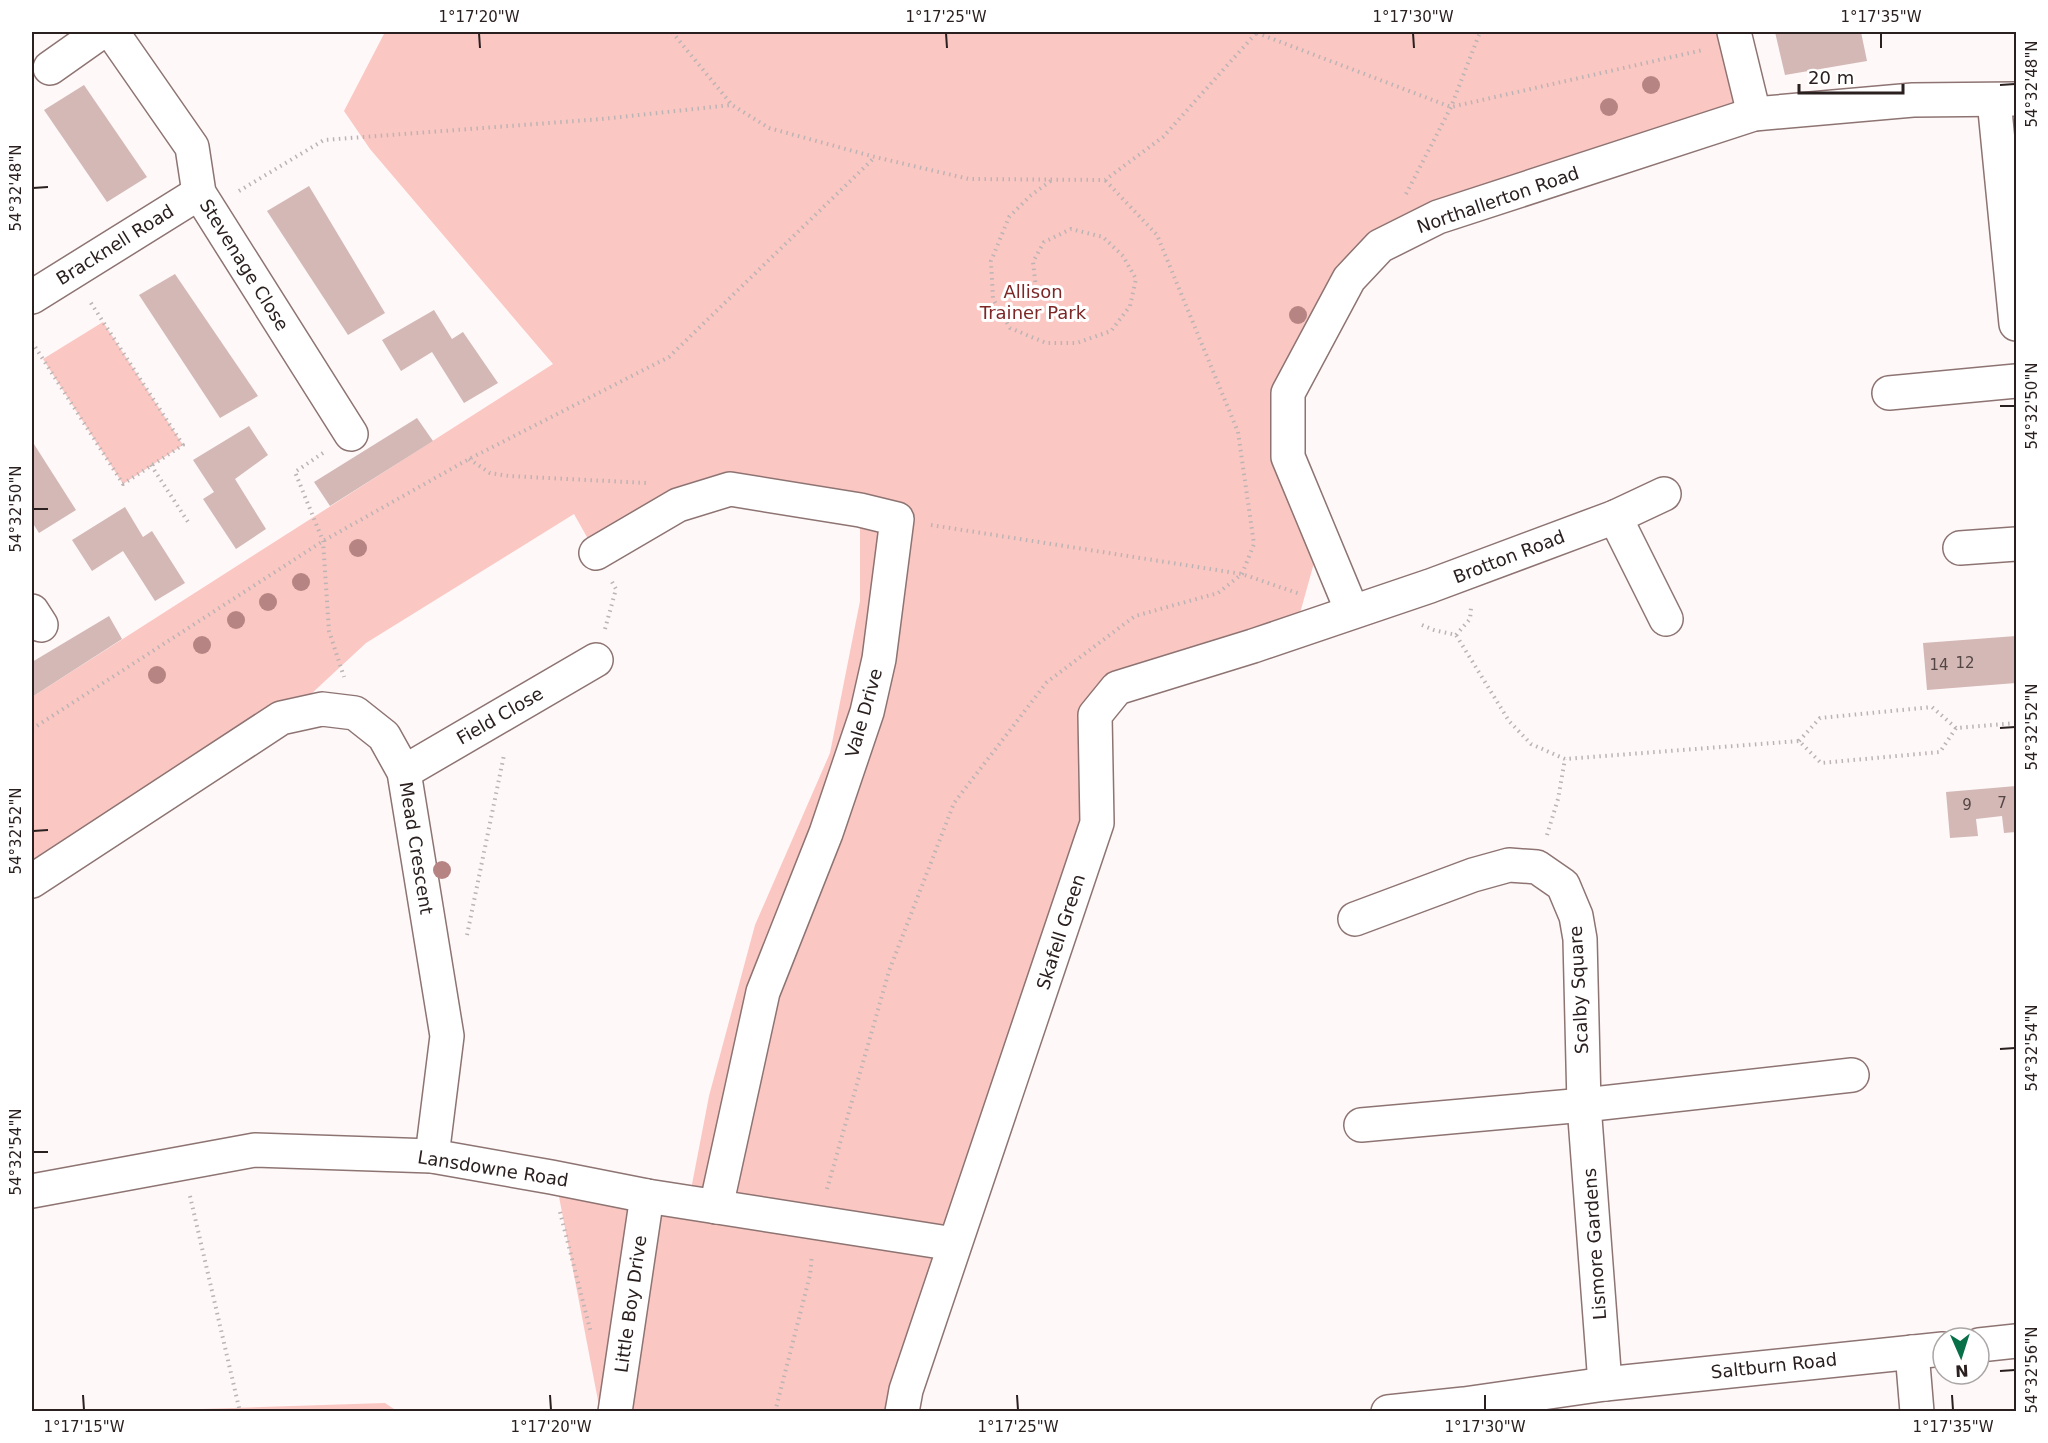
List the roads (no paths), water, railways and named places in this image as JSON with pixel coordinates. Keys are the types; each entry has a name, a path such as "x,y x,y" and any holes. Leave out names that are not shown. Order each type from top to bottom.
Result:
{"street":[{"path":"50,68 101,32"},
{"name":"Stevenage Close","path":"112,32 192,147 204,201 351,434"},
{"path":"1735,37 1754,114"},
{"name":"Northallerton Road","path":"1352,611 1288,457 1288,393 1349,279 1380,246 1438,218 1754,114 1913,100 2005,100"},
{"path":"2005,100 2016,324"},
{"name":"Bracknell Road","path":"32,297 71,272 204,201"},
{"path":"1889,393 2016,381"},
{"name":"Vale Drive","path":"596,553 678,505 730,489 860,510 897,519 879,659 867,712 826,833 763,992 716,1207"},
{"name":"Brotton Road","path":"1352,611 1392,599 1615,517 1664,494"},
{"path":"1615,517 1666,619"},
{"path":"1960,548 2016,544"},
{"name":"Skafell Green","path":"902,1412 906,1390 954,1244 994,1133 1097,823 1095,715 1117,688 1352,611"},
{"name":"Field Close","path":"404,772 596,660"},
{"name":"Mead Crescent","path":"32,881 281,718 322,709 356,713 384,736 404,772 447,1036 432,1156"},
{"name":"Scalby Square","path":"1355,919 1473,875 1509,865 1537,867 1563,885 1576,916 1580,939 1584,1105"},
{"path":"1361,1125 1584,1105 1852,1075"},
{"name":"Lismore Gardens","path":"1584,1105 1605,1384"},
{"name":"Lansdowne Road","path":"32,1191 255,1150 432,1156 551,1176 647,1196 954,1244"},
{"name":"Little Boy Drive","path":"615,1412 647,1196"},
{"path":"1991,1344 2016,1341"},
{"path":"1917,1412 1928,1350"},
{"name":"Saltburn Road","path":"1388,1412 1464,1408 1605,1384 1928,1350"}],"park label":[{"name":"Allison Trainer Park","path":"1033,302"}]}
